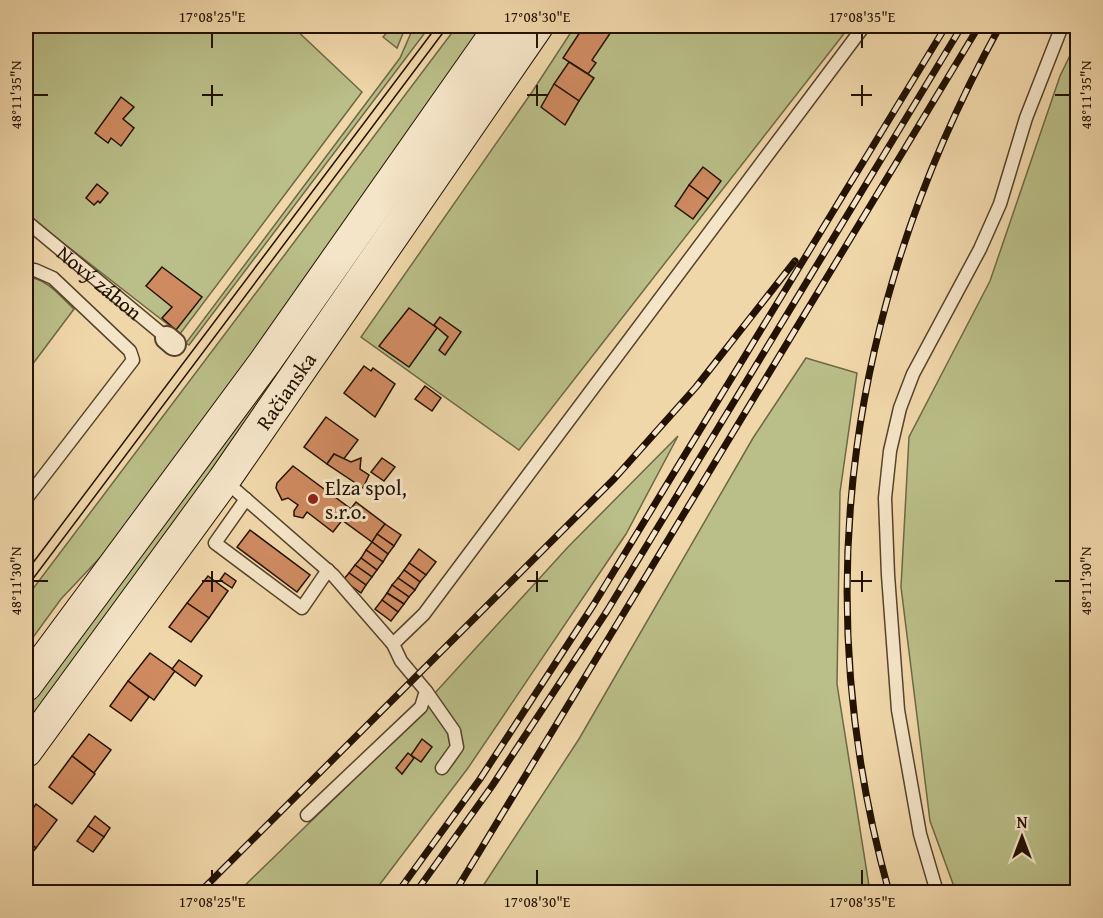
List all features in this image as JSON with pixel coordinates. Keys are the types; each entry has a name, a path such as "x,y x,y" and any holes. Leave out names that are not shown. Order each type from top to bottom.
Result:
{"main road":[{"name":"Račianska","path":"26,685 265,362 501,26"},
{"name":"Račianska","path":"26,751 235,490 537,26"}],"lane":[{"path":"393,645 424,614 864,26"},
{"path":"937,892 920,834 898,710 885,509 890,451 900,408 913,374 980,249 1000,204 1026,118 1062,26"},
{"name":"Nový záhon","path":"26,221 170,341"},
{"path":"26,270 35,270 53,278 130,351 133,360 26,499"},
{"path":"328,570 302,608 214,543 235,490 328,570 393,645 401,661 454,730 457,747 442,768"},
{"path":"307,815 421,707 426,691"}],"green space":[{"path":"26,26 292,26 362,92 180,334 26,214"},
{"path":"393,26 406,26 397,48 383,37"},
{"path":"414,26 430,26 189,345 186,343 400,58"},
{"path":"457,26 486,26 300,290 110,547 61,599 26,647 26,598"},
{"path":"516,26 523,26 323,317 26,729 26,702"},
{"path":"575,26 850,26 519,450 361,337 532,92"},
{"path":"1077,41 1077,892 956,892 930,821 901,587 909,437 990,281 1060,76"},
{"path":"26,277 46,284 74,309 26,373"},
{"path":"806,358 857,373 840,492 837,684 870,892 479,892 579,739 753,438"},
{"path":"678,436 626,534 468,768 374,892 238,892 372,762 568,547"}],"building":[{"path":"584,26 601,26 611,32 592,60 596,63 588,74 563,58"},
{"path":"569,62 594,78 579,101 554,84"},
{"path":"554,84 579,101 565,125 541,107"},
{"path":"121,97 134,107 123,119 134,128 121,146 111,138 108,143 95,133"},
{"path":"703,167 721,181 708,199 689,185"},
{"path":"97,184 108,193 100,203 98,201 94,205 86,198"},
{"path":"689,185 708,199 693,219 675,206"},
{"path":"162,267 202,297 176,330 162,318 172,307 146,286"},
{"path":"409,308 437,328 409,367 379,346"},
{"path":"440,317 461,332 445,355 439,350 448,337 434,325"},
{"path":"364,366 371,371 373,368 395,384 375,417 344,393"},
{"path":"425,386 441,398 432,411 415,399"},
{"path":"326,417 358,440 343,460 334,454 327,464 304,447"},
{"path":"334,454 351,462 361,458 360,469 369,475 363,488 327,464"},
{"path":"382,458 395,467 384,481 371,472"},
{"name":"Elza spol, s.r.o.","path":"293,466 351,509 333,532 307,512 303,518 294,516 298,505 288,498 282,500 276,488 277,483"},
{"path":"356,502 385,524 372,542 342,520"},
{"path":"385,524 401,535 394,546 377,534"},
{"path":"250,530 310,575 297,592 237,547"},
{"path":"377,534 394,546 388,554 372,542"},
{"path":"372,542 388,554 383,562 366,550"},
{"path":"419,549 436,562 426,575 409,563"},
{"path":"366,550 383,562 377,570 361,558"},
{"path":"361,558 377,570 372,577 355,565"},
{"path":"409,563 426,575 420,582 404,570"},
{"path":"355,565 372,577 366,585 349,573"},
{"path":"404,570 420,582 415,590 398,578"},
{"path":"225,573 236,581 232,588 220,580"},
{"path":"349,573 366,585 361,593 343,580"},
{"path":"208,576 228,591 209,618 187,603"},
{"path":"398,578 415,590 409,597 392,585"},
{"path":"392,585 409,597 404,604 387,593"},
{"path":"387,593 404,604 398,612 382,600"},
{"path":"382,600 398,612 391,621 375,609"},
{"path":"187,603 209,618 191,642 169,627"},
{"path":"150,653 175,671 154,700 128,681"},
{"path":"179,660 202,676 195,686 172,669"},
{"path":"128,681 149,697 131,721 110,706"},
{"path":"89,734 111,750 94,773 72,756"},
{"path":"422,739 432,747 421,762 411,755"},
{"path":"408,753 414,758 402,774 396,768"},
{"path":"72,756 95,774 72,804 49,787"},
{"path":"36,804 57,820 36,848 26,840 26,818"},
{"path":"95,816 110,828 104,837 88,826"},
{"path":"88,826 104,837 93,852 77,841"},
{"path":"26,840 36,848 26,861"}],"tram line":[{"path":"26,572 437,26"},
{"path":"26,588 448,26"}],"railway":[{"path":"398,892 480,779 594,604 946,26"},
{"path":"416,892 492,786 607,611 962,26"},
{"path":"455,892 979,26"},
{"path":"889,892 864,780 850,668 848,557 857,448 877,340 908,234 949,129 1000,26"},
{"path":"200,892 614,479 696,387 795,261"}],"place":[{"name":"Elza spol, s.r.o.","path":"313,499"}]}
